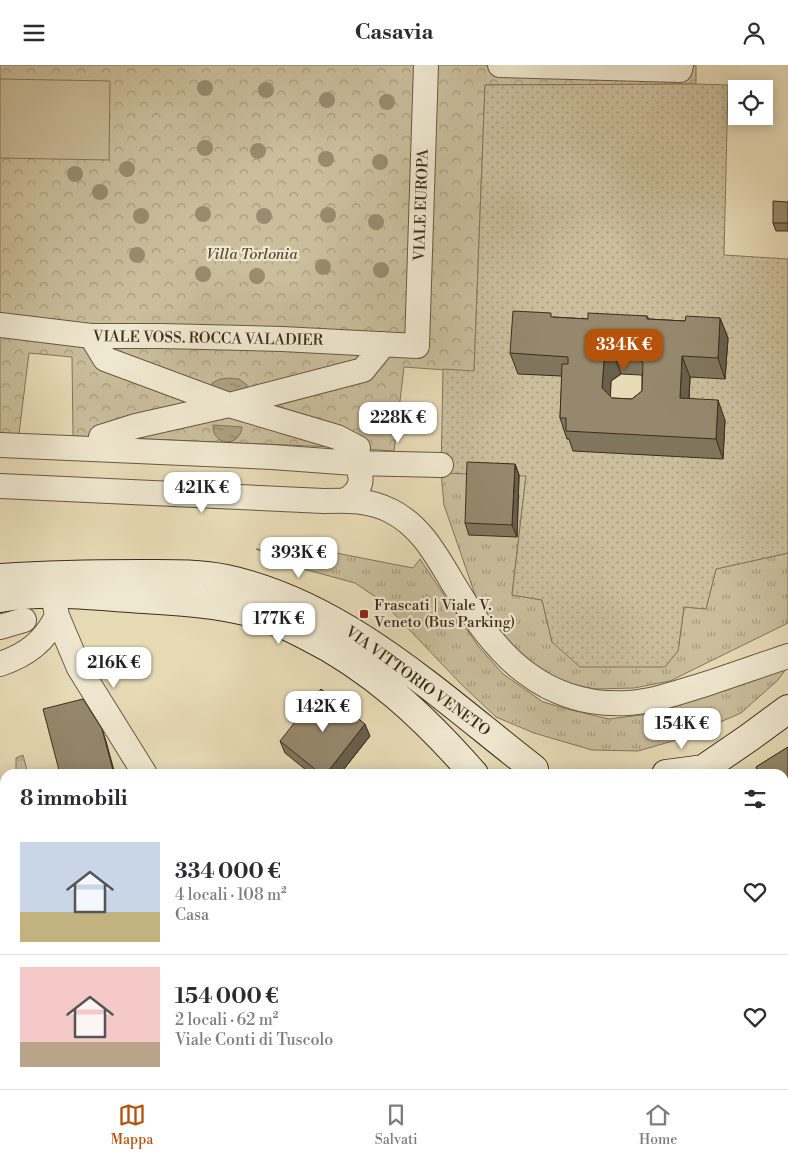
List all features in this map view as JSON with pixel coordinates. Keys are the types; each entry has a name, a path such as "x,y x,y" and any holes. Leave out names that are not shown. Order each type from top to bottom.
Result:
{"main road":[{"name":"VIA VITTORIO VENETO","path":"0,578 54,595 181,574 207,576 253,585 287,597 326,615 393,660 530,769"},
{"name":"VIA VITTORIO VENETO","path":"0,598 26,594 54,595 212,604 251,612 288,626 341,654 378,680 422,720 469,769"},
{"path":"703,769 788,709"}],"street":[{"name":"VIALE EUROPA","path":"416,346 426,65"},
{"path":"500,65 681,68"},
{"name":"VIALE VOSS. ROCCA VALADIER","path":"0,325 91,336 282,339 416,346"},
{"path":"91,336 105,359 228,405 336,437 356,455 359,469 361,484 358,491 346,500"},
{"path":"101,437 136,426 228,405 363,370 384,344"},
{"path":"0,445 272,457 356,455 441,465"},
{"path":"0,486 324,501 346,500 372,503 392,512 412,525 434,550 468,609 498,648 529,676 545,687 563,695 583,700 605,703 643,701 675,694 788,656"},
{"path":"0,664 24,654 44,638 54,595"},
{"path":"54,595 79,668 142,769"},
{"path":"0,627 24,620"}],"green space":[{"name":"Villa Torlonia","path":"0,65 696,65 696,84 485,85 474,372 404,367 394,451 73,436 72,357 29,353 19,434 0,433"},
{"path":"0,79 110,81 109,160 0,158"},
{"path":"485,85 728,85 724,255 788,259 788,553 716,569 706,609 684,607 678,651 665,667 580,667 552,642 542,600 512,595 526,476 441,473 443,369 474,371","holes":["558,334 690,377 688,418 567,439 576,377 518,373"]},
{"path":"441,473 526,475 512,595 542,600 552,642 678,651 684,607 706,609 716,569 788,553 788,623 670,681 634,688 595,689 566,683 537,667 510,643 479,606 444,505"},
{"path":"256,549 336,553 413,568 420,559 478,646 503,674 543,702 609,719 658,713 752,676 788,666 778,680 741,713 683,738 638,751 592,750 534,733 496,717 460,683 383,602 355,583 300,568"},
{"path":"23,755 27,769 16,769 16,758"}],"water":[{"path":"220,379 239,379 247,385 247,388 235,395 212,386 212,383"},
{"path":"213,425 242,427 236,439 226,442 217,437"}],"building":[{"path":"773,201 788,202 788,223 773,223"},
{"path":"513,311 551,313 551,317 588,319 588,313 647,316 647,319 685,321 686,316 720,318 718,358 682,356 680,398 718,400 716,439 566,431 566,418 560,418 562,364 568,364 568,357 510,353","holes":["614,354 634,355 643,363 642,391 632,399 612,398 602,388 604,361"]},
{"path":"467,462 515,464 512,525 465,523"},
{"path":"321,689 365,724 330,769 315,769 280,741"},
{"path":"83,699 102,729 113,769 59,769 43,709"},
{"path":"788,747 788,769 758,769 756,767"}],"place":[{"name":"Frascati | Viale V. Veneto (Bus Parking)","path":"364,614"}]}
